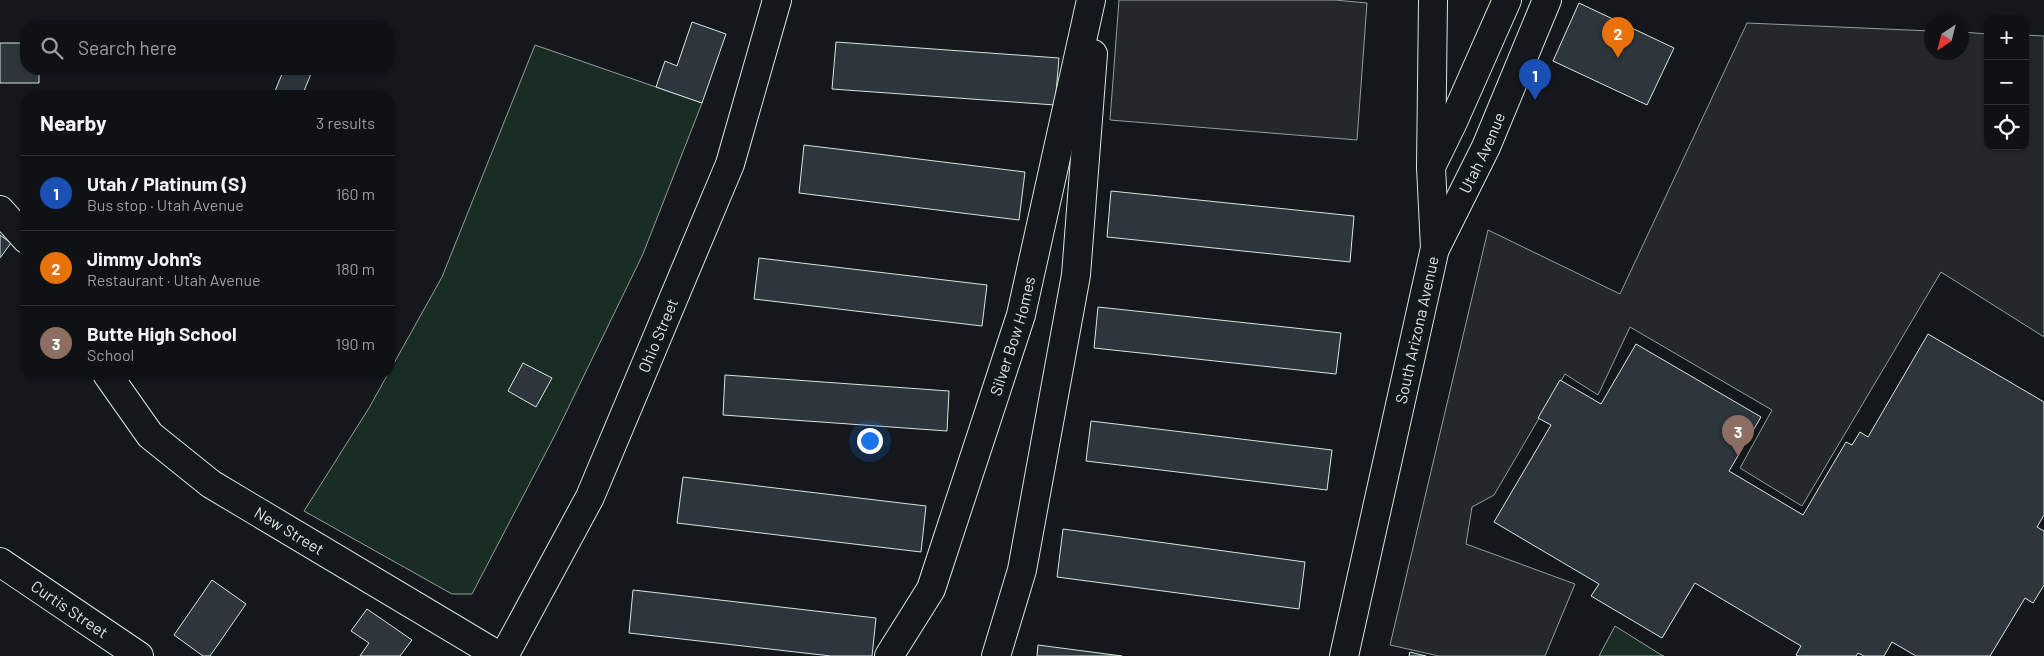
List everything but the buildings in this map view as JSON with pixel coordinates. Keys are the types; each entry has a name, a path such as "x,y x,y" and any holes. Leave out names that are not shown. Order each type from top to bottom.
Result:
{"main road":[{"name":"Ohio Street","path":"504,656 590,497 730,164 777,0"},
{"name":"Silver Bow Homes","path":"889,656 931,589 1021,315 1091,0"},
{"path":"996,656 1022,570 1076,275 1097,0"},
{"name":"South Arizona Avenue","path":"1344,656 1435,248 1431,166 1433,0"},
{"path":"1431,166 1453,122 1507,0"},
{"name":"Utah Avenue","path":"1435,248 1483,154 1547,0"},
{"path":"0,210 20,232"},
{"name":"New Street","path":"111,380 150,435 211,484 499,656"},
{"name":"Curtis Street","path":"4,573 139,656"}],"green space":[{"path":"535,45 702,103 643,254 556,433 472,594 452,594 304,511 385,380 395,380 395,361 442,277"},
{"path":"1615,626 1663,656 1599,656"}],"shaded area":[{"path":"1119,0 1335,0 1367,3 1357,140 1110,120"},
{"path":"1747,23 1924,31 1924,60 1969,60 1969,33 1984,34 1984,150 2029,150 2029,35 2044,36 2044,337 1941,272 1802,506 1740,468 1772,410 1630,327 1598,395 1565,374 1494,495 1472,507 1466,544 1575,584 1545,656 1439,656 1390,645 1488,230 1620,294"}],"place":[{"name":"Jimmy John's","path":"1618,58"},
{"name":"Utah / Platinum (S)","path":"1535,100"},
{"name":"Butte High School","path":"1738,456"}]}
